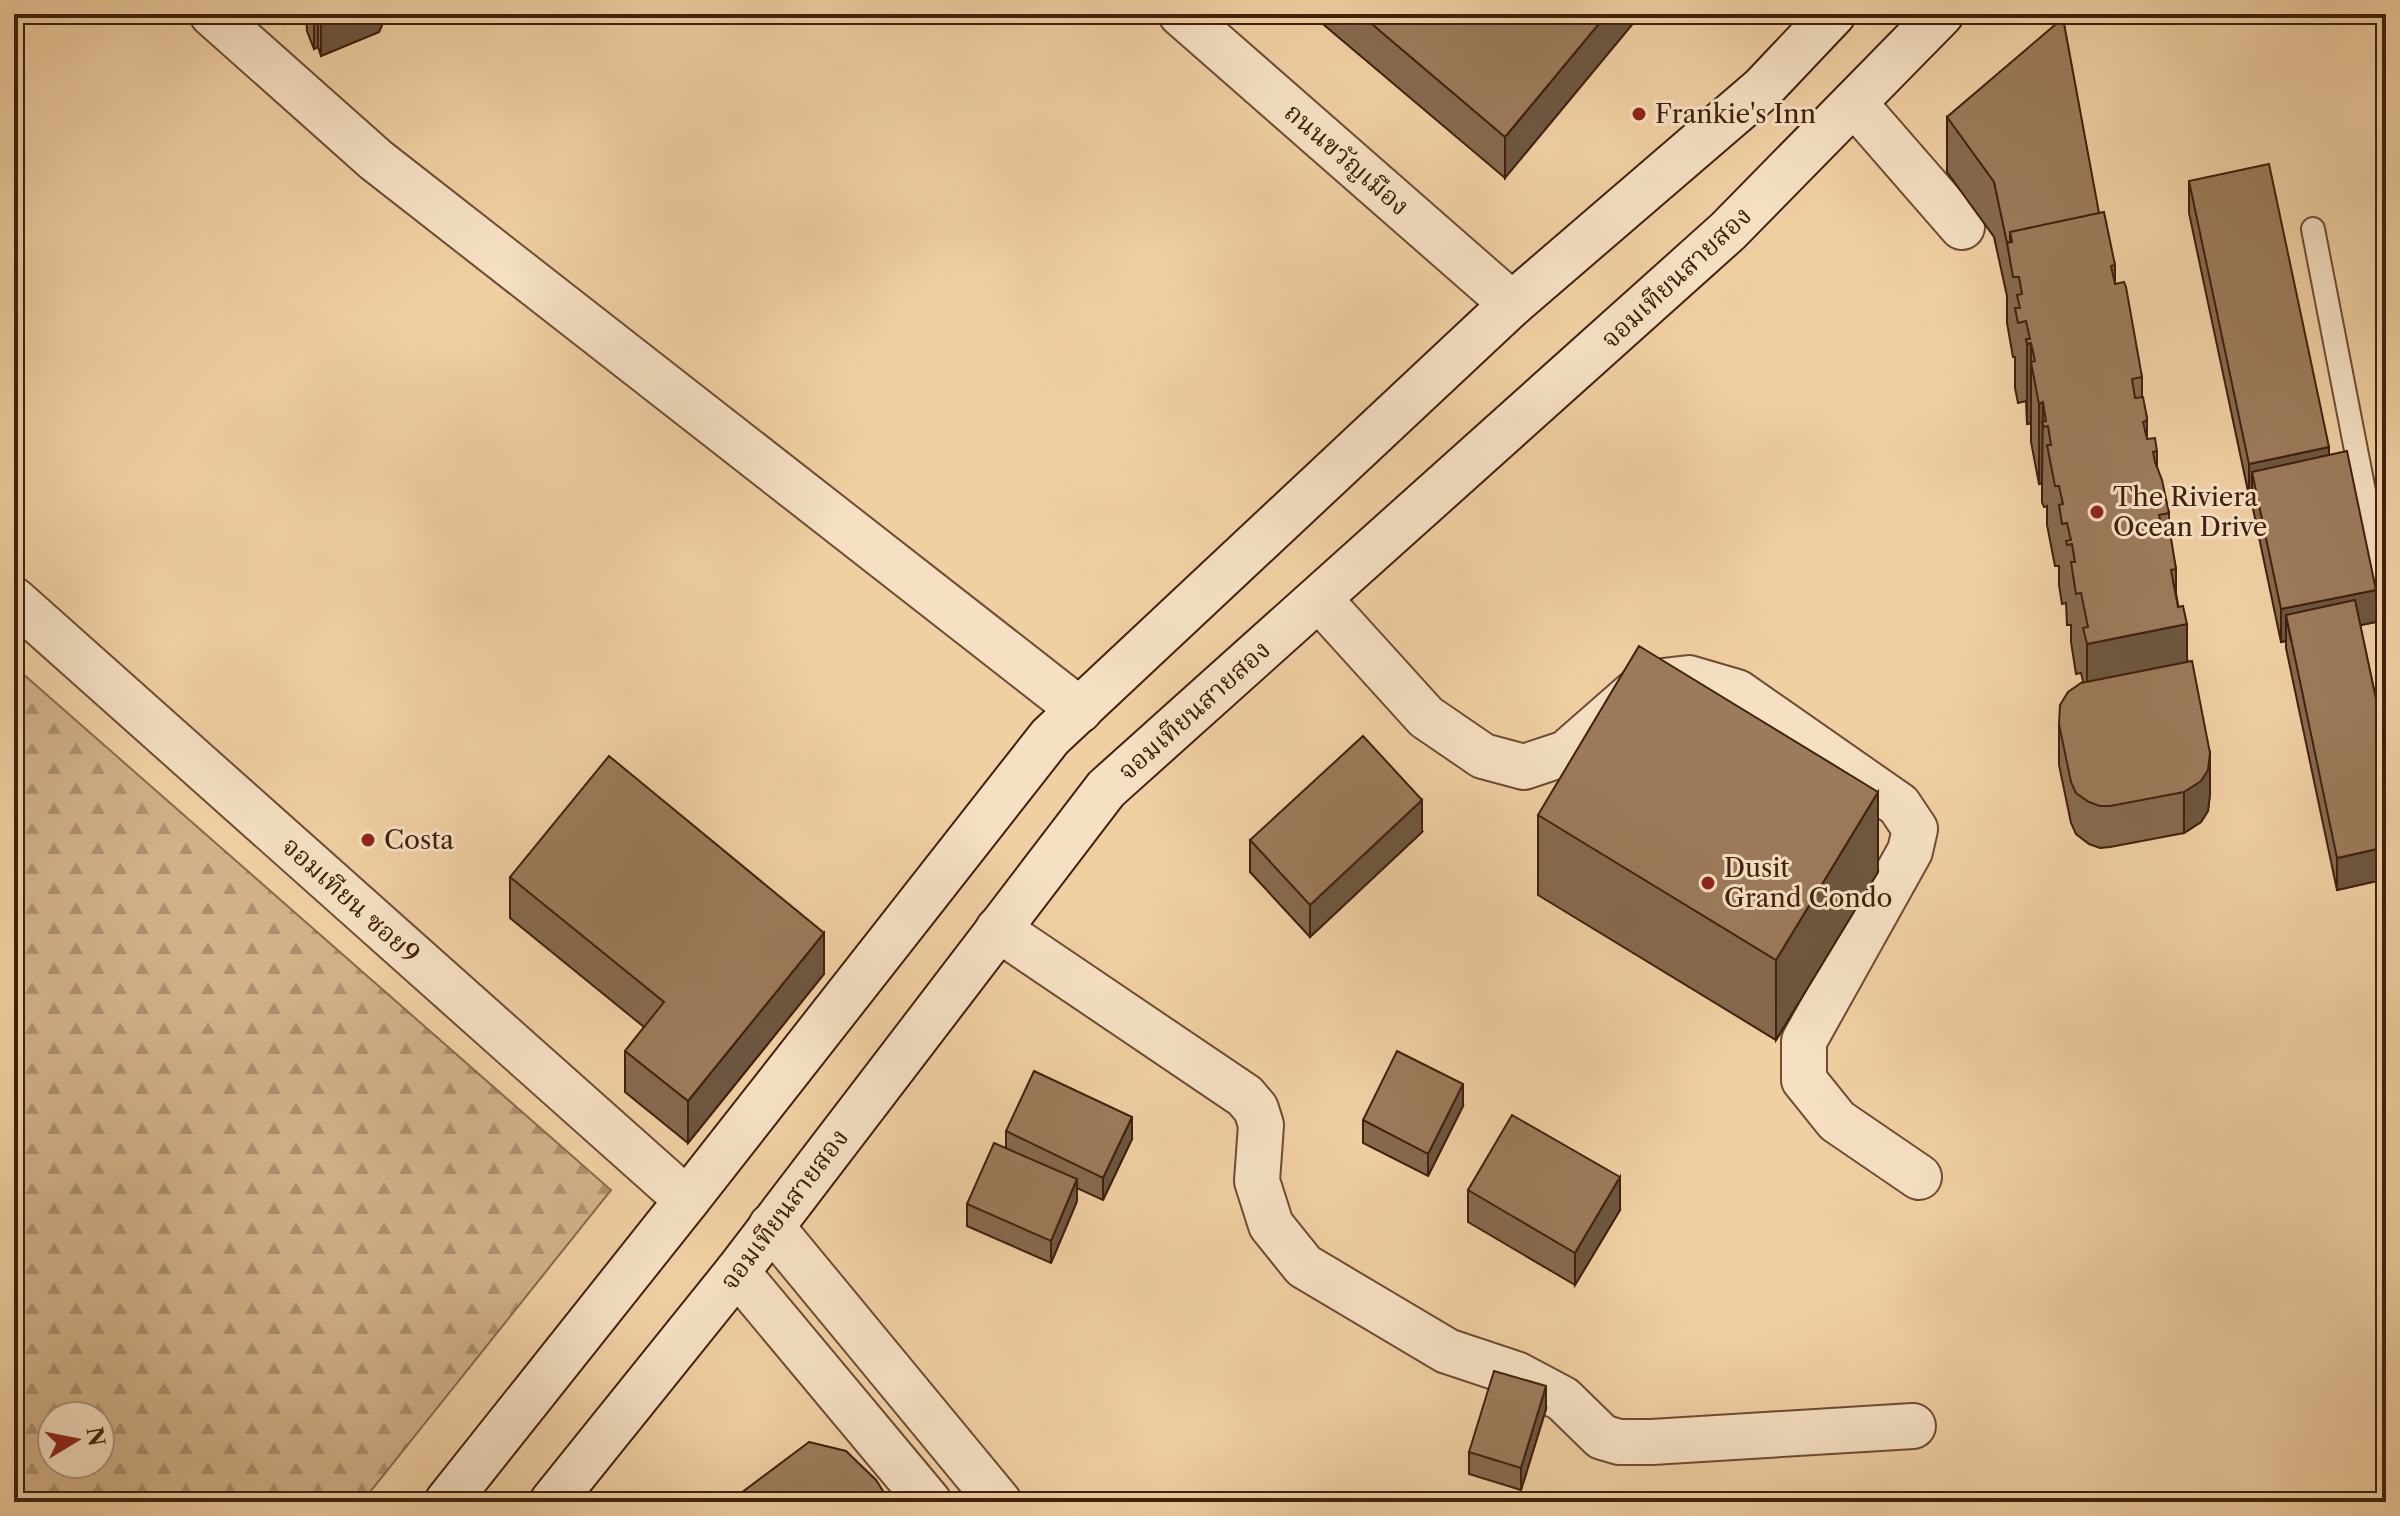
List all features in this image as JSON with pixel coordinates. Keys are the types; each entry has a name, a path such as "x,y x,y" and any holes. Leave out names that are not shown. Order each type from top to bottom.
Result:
{"street":[{"path":"212,14 376,160 1080,710"},
{"name":"ถนนขวัญเมือง","path":"1181,14 1512,304"},
{"path":"447,1502 1050,737 1512,304 1762,89 1833,14"},
{"name":"จอมเทียนสายสอง","path":"552,1502 737,1272 1106,789 1728,231 1941,14"},
{"path":"1854,103 1962,227"},
{"path":"1319,599 1426,717 1483,756 1524,767 1566,753 1646,683 1689,678 1737,692 1899,805 1915,829 1910,851 1804,1041 1804,1080 1837,1121 1919,1177"},
{"name":"จอมเทียน ซอย9","path":"14,600 687,1200"},
{"path":"998,929 1245,1096 1256,1109 1261,1125 1257,1181 1271,1225 1304,1266 1447,1351 1516,1374 1563,1399 1602,1437 1619,1442 1652,1442 1913,1426"},
{"path":"771,1226 999,1502"},
{"path":"737,1272 929,1502"}],"lane":[{"path":"2313,229 2375,492 2386,604"}],"green space":[{"path":"14,666 611,1190 362,1502 14,1502"}],"building":[{"path":"1360,14 1513,14 1519,19 1523,14 1607,14 1505,137"},
{"path":"2063,18 2099,213 2010,232 2010,242 2007,243 1994,182 1947,117"},
{"path":"2269,164 2329,447 2249,464 2189,181"},
{"name":"The Riviera Ocean Drive","path":"2104,212 2115,265 2111,266 2115,284 2124,282 2126,287 2142,377 2132,379 2135,398 2143,397 2147,439 2155,438 2157,451 2153,452 2169,513 2159,515 2163,534 2170,532 2176,569 2171,570 2178,607 2183,606 2187,624 2087,644 2083,628 2088,627 2081,593 2076,594 2071,562 2075,562 2072,544 2067,545 2066,541 2071,540 2067,523 2062,524 2059,505 2063,504 2059,486 2055,486 2047,445 2051,445 2048,426 2044,427 2042,422 2046,421 2043,402 2039,404 2031,362 2035,361 2031,343 2027,344 2026,339 2030,339 2026,321 2018,323 2015,308 2020,308 2017,295 2022,294 2019,277 2013,277 2007,243 2012,242 2010,232"},
{"path":"2347,451 2376,590 2281,609 2252,472"},
{"path":"2355,600 2386,746 2386,847 2337,858 2286,615"},
{"path":"1639,646 1878,792 1776,960 1538,815"},
{"path":"2192,661 2210,753 2208,770 2201,781 2184,792 2110,806 2089,802 2076,793 2059,724 2060,705 2068,692 2081,683"},
{"path":"1363,736 1422,800 1310,905 1250,840"},
{"path":"609,756 824,933 688,1101 625,1051 664,1002 510,877"},
{"path":"1397,1051 1463,1084 1428,1154 1363,1120"},
{"path":"1034,1071 1132,1117 1103,1178 1006,1131"},
{"path":"1512,1115 1620,1177 1575,1253 1468,1190"},
{"path":"994,1143 1077,1179 1051,1241 967,1204"},
{"path":"1494,1371 1546,1386 1521,1468 1469,1452"},
{"path":"809,1442 846,1451 876,1480 890,1502 729,1502"}],"place":[{"name":"Frankie's Inn","path":"1639,114"},
{"name":"The Riviera Ocean Drive","path":"2097,512"},
{"name":"Costa","path":"368,840"},
{"name":"Dusit Grand Condo","path":"1708,883"}]}
